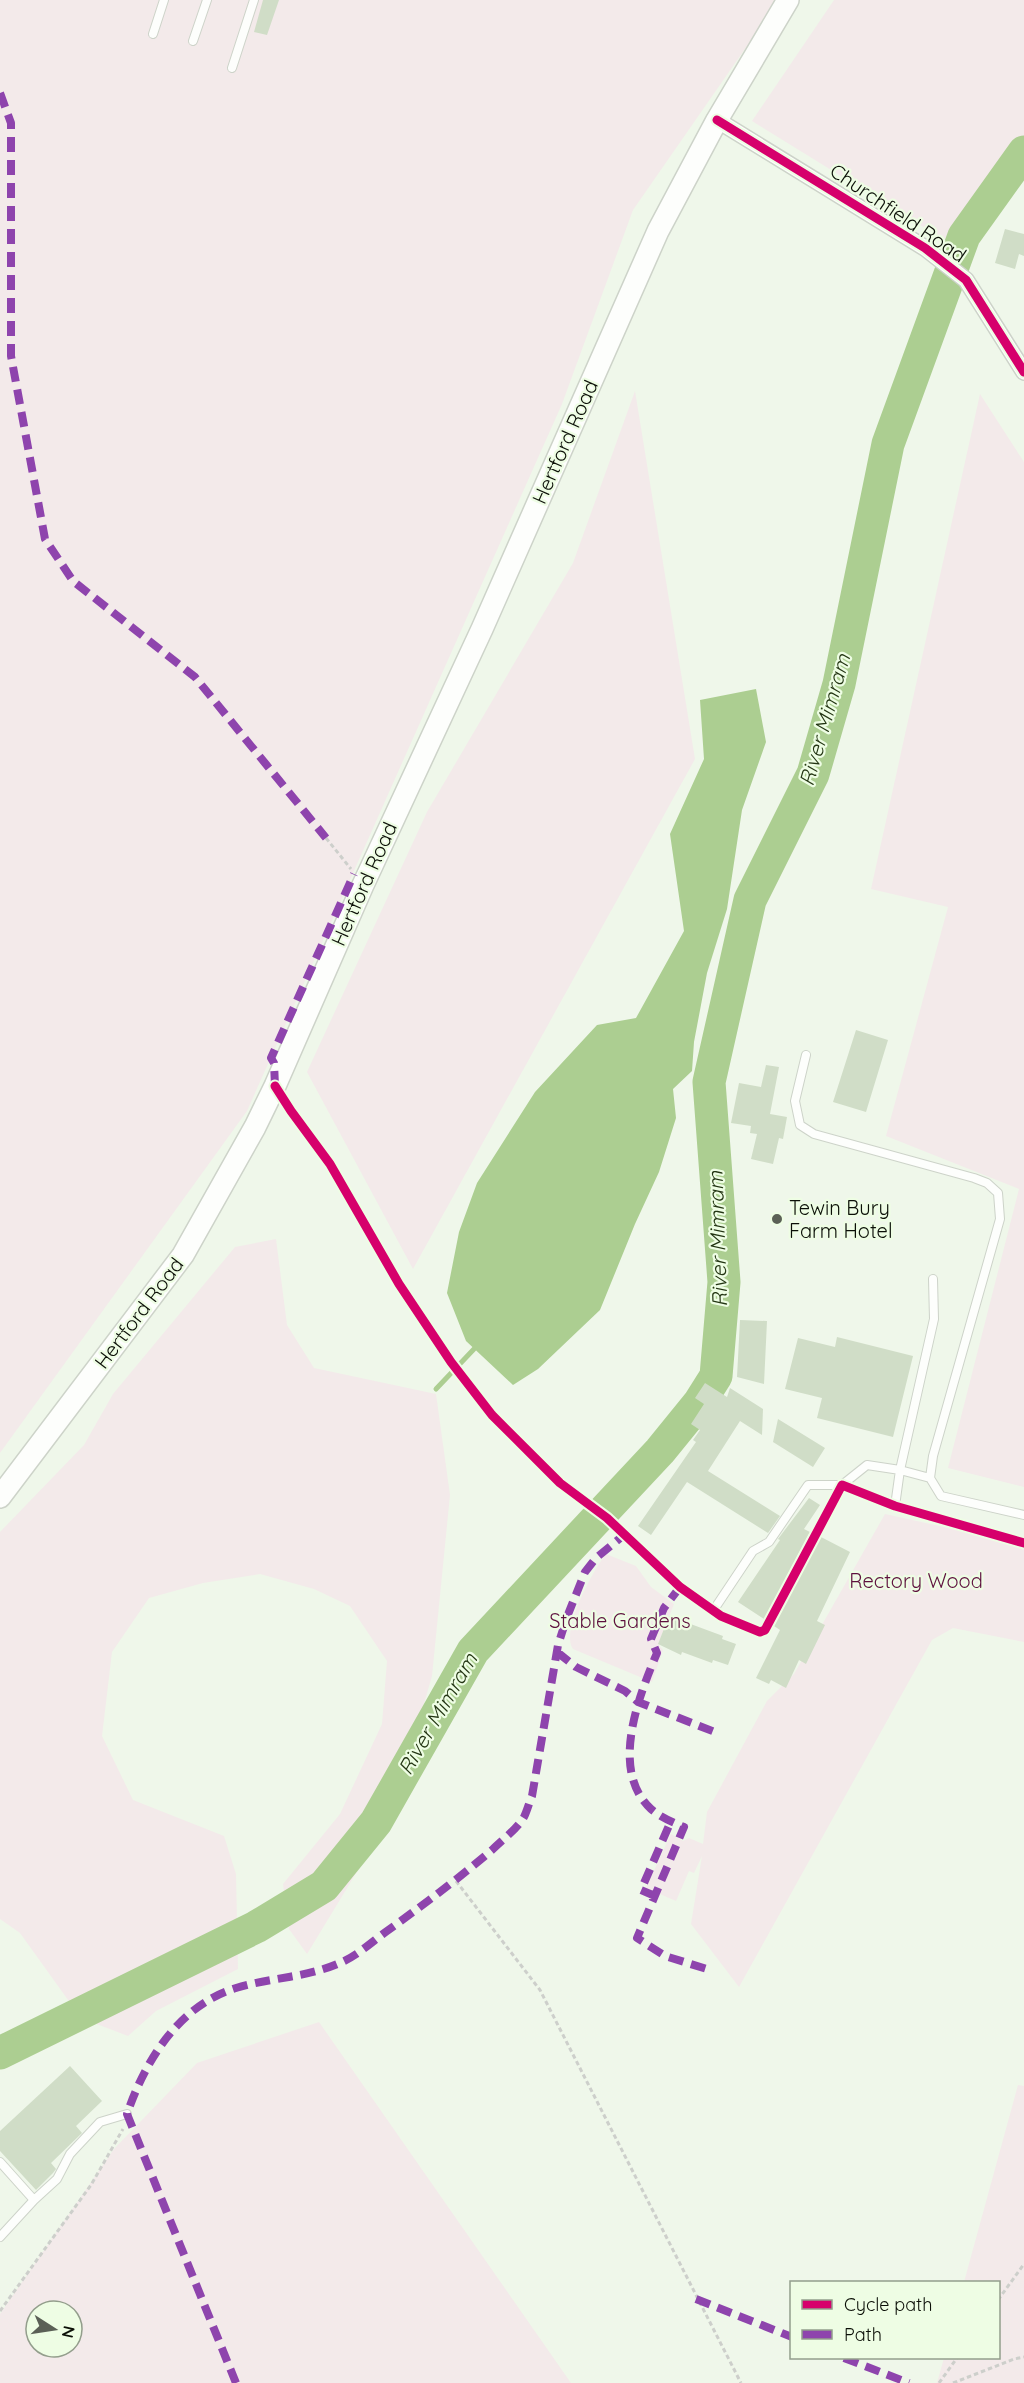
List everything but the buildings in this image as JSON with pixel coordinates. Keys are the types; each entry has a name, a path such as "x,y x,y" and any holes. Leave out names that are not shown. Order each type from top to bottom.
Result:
{"main road":[{"name":"Hertford Road","path":"0,1497 183,1255 255,1127 363,885 482,629 658,231 717,120 788,0"}],"street":[{"name":"Churchfield Road","path":"717,120 925,248 966,280 1024,372"}],"lane":[{"path":"153,34 164,0"},
{"path":"193,41 207,0"},
{"path":"232,68 254,0"},
{"path":"806,1055 795,1101 800,1125 814,1134 974,1178 987,1184 998,1193 1000,1219 933,1456 930,1478 941,1496 1024,1515"},
{"path":"275,1086 330,1164 399,1284 460,1374 492,1415 560,1483 592,1505 680,1587 713,1611 760,1632 765,1630 842,1485 867,1465 930,1478"},
{"path":"713,1611 753,1551 769,1542 808,1485 842,1485 895,1506 900,1470 934,1319 933,1279"},
{"path":"0,2237 33,2200 57,2179 70,2154 100,2122 127,2114"},
{"path":"0,2162 33,2200"}],"path":[{"path":"326,838 363,885"},
{"path":"456,1881 540,1990 741,2383"},
{"path":"0,2311 91,2185 122,2134 127,2114"},
{"path":"1000,2299 1024,2264"},
{"path":"953,2383 1014,2359 1024,2358"},
{"path":"939,2383 956,2359"}],"green space":[{"path":"0,0 779,0 633,210 562,404 247,1111 0,1453"},
{"path":"834,0 1024,0 1024,169 964,252 752,121"},
{"path":"635,391 695,759 413,1269 307,1072 427,812 573,563"},
{"path":"980,394 1024,462 1024,1487 948,1468 1019,1189 886,1136 948,907 871,889"},
{"path":"276,1239 287,1325 314,1368 436,1394 450,1495 432,1676 392,1814 307,1954 289,1929 283,1884 340,1814 382,1724 387,1661 350,1606 314,1589 260,1574 203,1583 149,1598 112,1652 102,1736 133,1800 224,1836 236,1874 238,1969 156,2011 128,2036 81,2018 20,1933 0,1919 0,1532 84,1445 113,1394 235,1247"},
{"name":"Rectory Wood","path":"885,1514 1002,1540 1024,1548 1024,1642 953,1628 932,1640 739,1987 691,1924 702,1856 694,1873 689,1871 676,1901 646,1888 671,1834 683,1841 689,1838 703,1844 707,1812 767,1701 794,1674"},
{"name":"Stable Gardens","path":"606,1554 636,1566 651,1587 674,1604 658,1644 663,1650 652,1682 573,1649 570,1640 574,1615 586,1586"},
{"path":"319,2022 571,2383 0,2383 0,2314 114,2149 197,2063"},
{"path":"1018,2085 1024,2086 1024,2383 937,2383 944,2359 1000,2359 1000,2281 964,2281"}],"shaded area":[{"path":"756,689 766,742 742,810 727,909 707,973 694,1042 692,1071 673,1089 676,1118 659,1172 600,1310 538,1369 513,1385 466,1341 447,1293 459,1232 477,1183 535,1092 597,1025 636,1018 684,931 670,834 704,759 700,700"}],"waterway":[{"name":"River Mimram","path":"0,2053 256,1927 324,1886 376,1822 473,1651 660,1451 699,1403 716,1376 724,1282 709,1082 750,900 813,774 839,684 888,444 964,236 1024,152"},
{"path":"436,1389 474,1349"}],"marked path":[{"path":"0,93 11,123 11,356 45,539 73,581 195,677 326,838"},
{"path":"275,1086 274,1063 271,1058 354,874"},
{"path":"236,2383 127,2114 144,2074 154,2055 167,2038 197,2007 236,1988 316,1971 348,1959 453,1882 517,1826 524,1817 532,1796 558,1645 567,1617 585,1572 596,1558 624,1535"},
{"path":"680,1587 664,1608 651,1639 657,1653 636,1711 630,1754 632,1774 638,1793 655,1812 684,1827 637,1938 665,1956 710,1970"},
{"path":"557,1652 576,1667 625,1691 638,1702 715,1732"},
{"path":"655,1896 641,1890 671,1821"},
{"path":"696,2299 790,2336"},
{"path":"847,2359 909,2383"}],"cycle path":[{"path":"717,120 925,248 966,280 1024,372"},
{"path":"275,1086 330,1164 399,1284 451,1362 492,1415 560,1483 607,1518 680,1587 721,1616 760,1632 765,1630 842,1485 895,1506 1024,1543"}],"place":[{"name":"Tewin Bury Farm Hotel","path":"777,1219"}]}
